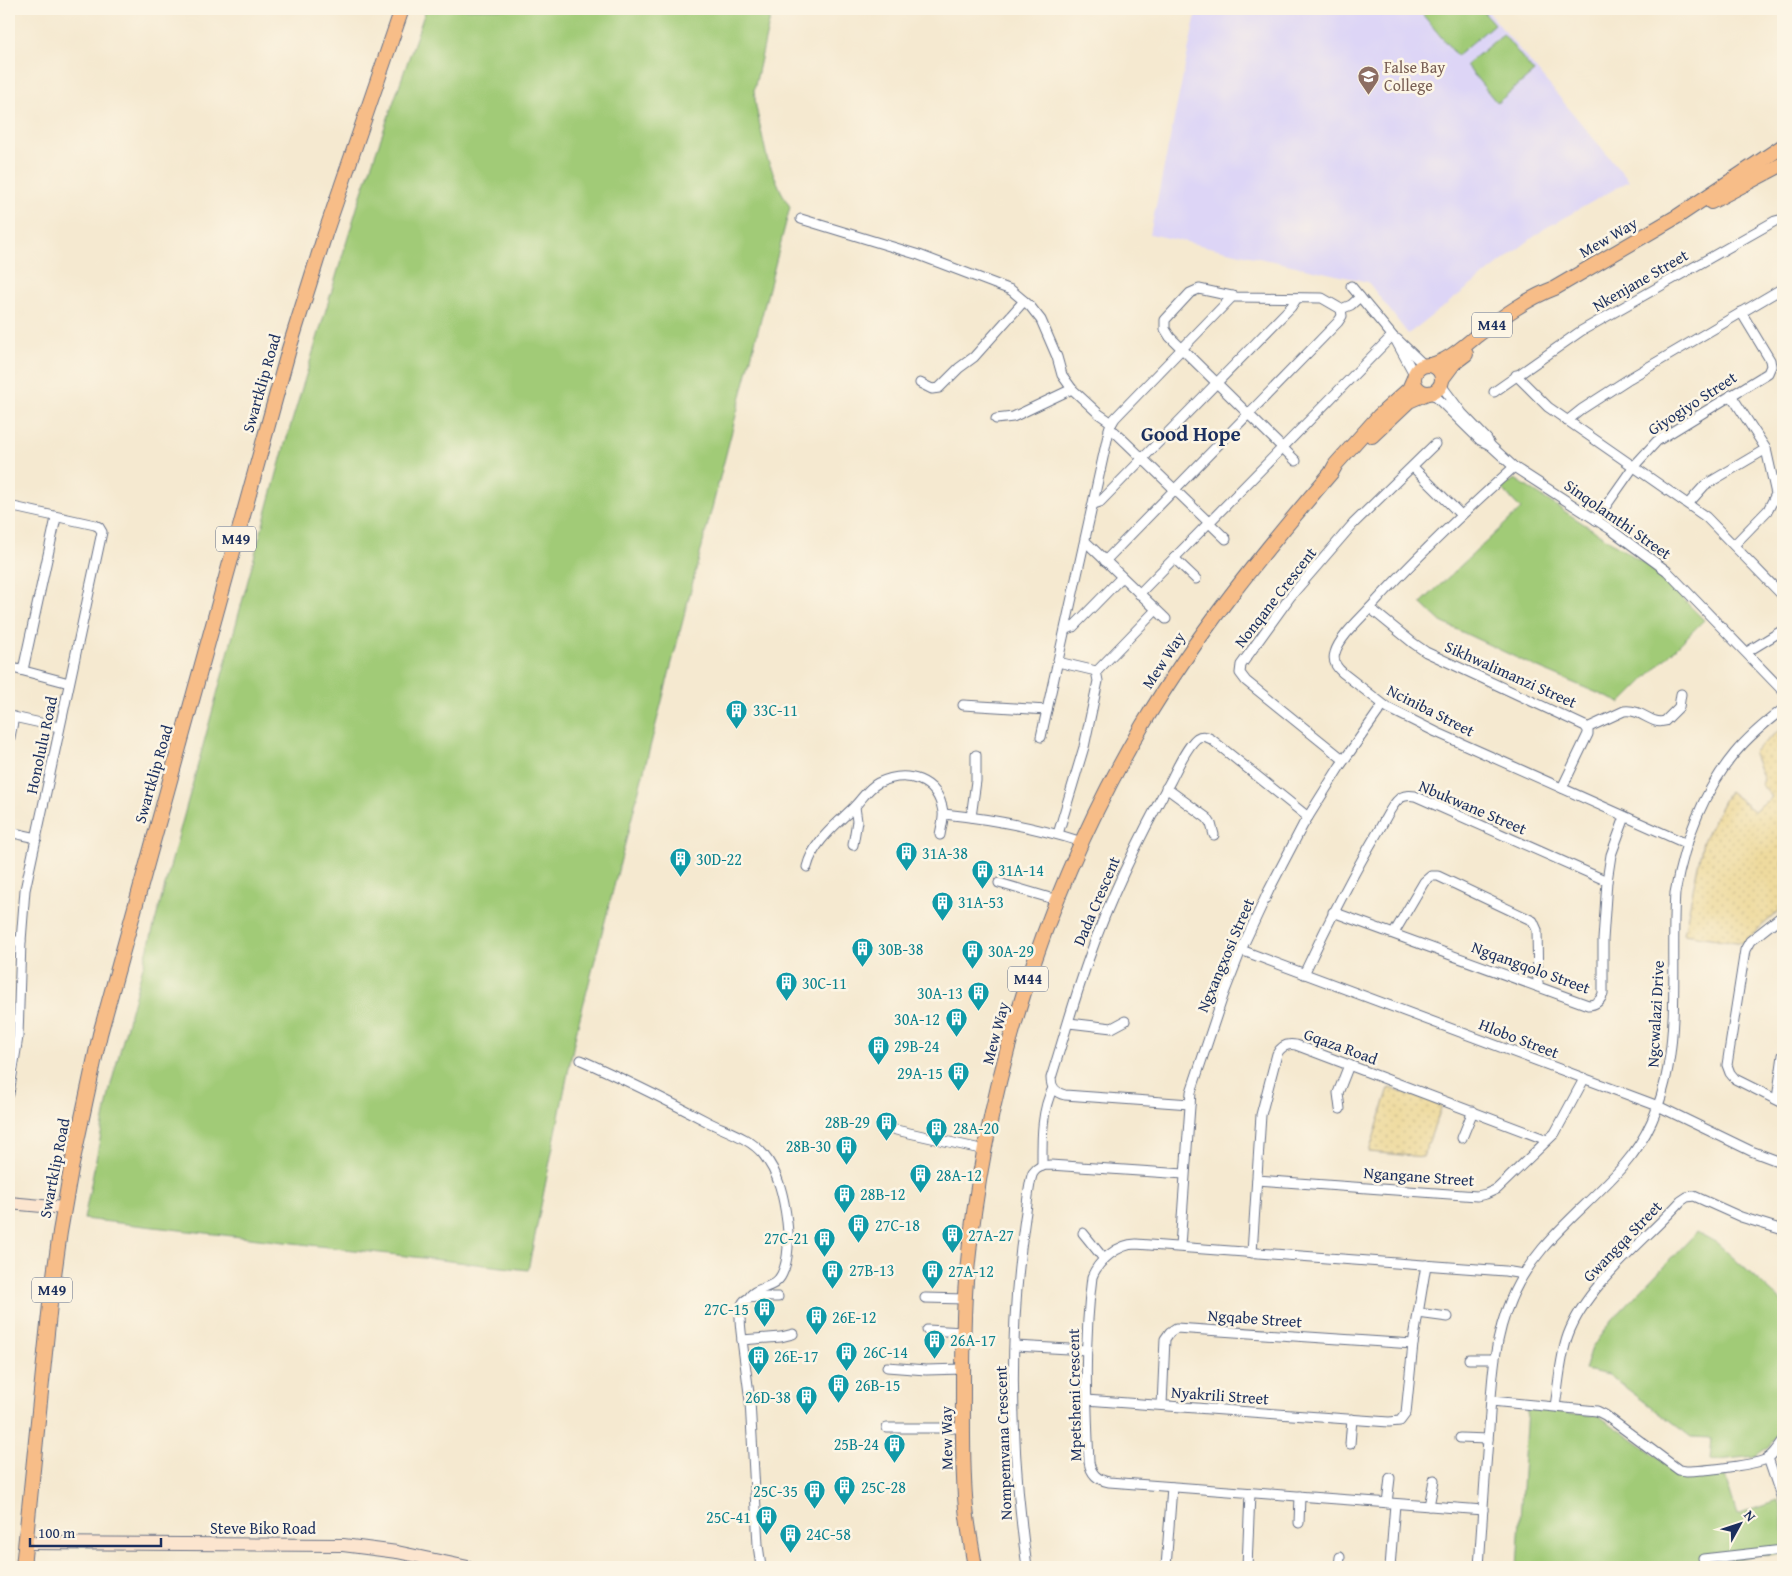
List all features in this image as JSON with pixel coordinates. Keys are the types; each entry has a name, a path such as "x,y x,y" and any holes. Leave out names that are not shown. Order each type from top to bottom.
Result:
{"main road":[{"name":"Swartklip Road","path":"23,1567 50,1304 64,1208 86,1093 100,1034 276,392 324,234 402,9"},
{"name":"Mew Way","path":"975,1567 966,1505 963,1428 965,1299 975,1209 993,1108 1028,976 1056,900 1119,766 1141,727 1181,663 1236,588 1331,473 1333,467 1379,416 1408,389 1421,371 1449,357 1482,332 1537,296 1555,288 1678,216 1783,146"},
{"path":"1769,171 1774,163 1783,156"},
{"name":"Mew Way","path":"1678,216 1701,208 1783,164"},
{"name":"Mew Way","path":"1331,473 1338,470 1409,401 1435,388 1461,357 1540,304 1555,288"},
{"path":"1439,370 1435,388 1417,389 1421,371 1439,370"}],"street":[{"path":"801,219 919,255 1011,290 1042,320 1062,375 1072,389 1226,539"},
{"name":"Nkenjane Street","path":"1494,392 1581,331 1774,221 1783,219"},
{"path":"1351,286 1393,337 1400,341 1421,371"},
{"path":"1105,561 1175,490 1249,414 1338,322 1342,316 1341,309 1325,299 1233,296 1199,288 1192,291 1166,318 1164,326 1168,335 1249,414 1282,447 1296,460"},
{"path":"1567,421 1630,378 1783,288"},
{"path":"1041,736 1086,542 1110,426 1233,296"},
{"path":"1341,309 1351,305 1360,297"},
{"path":"1094,504 1100,502 1291,307 1297,298"},
{"path":"920,383 932,389 939,388 988,343 1024,301"},
{"name":"Giyogiyo Street","path":"1596,520 1634,466 1664,435 1768,373 1771,366 1770,360 1741,312"},
{"path":"1139,594 1282,447 1393,337"},
{"path":"1516,375 1548,407 1706,517 1783,596"},
{"name":"Sinqolamthi Street","path":"1435,388 1514,467 1596,520 1667,571 1783,691"},
{"path":"996,419 1013,417 1072,389"},
{"path":"1731,395 1766,449 1776,494 1768,510 1734,545"},
{"name":"Nonqane Crescent","path":"1344,760 1246,681 1242,676 1241,665 1290,597 1353,524 1435,444"},
{"path":"1688,504 1705,485 1766,449"},
{"path":"1413,467 1461,514"},
{"name":"Nciniba Street","path":"1514,467 1461,514 1407,567 1370,608 1339,645 1334,659 1336,666 1383,704 1436,732 1687,844"},
{"name":"Honolulu Road","path":"9,507 95,525 102,532 24,898 18,1037 9,1094"},
{"path":"23,670 56,518"},
{"path":"1086,542 1166,619"},
{"path":"1174,558 1196,579"},
{"path":"1066,629 1073,627 1122,577"},
{"name":"Sikhwalimanzi Street","path":"1370,608 1426,652 1583,724 1587,728 1588,734 1562,788"},
{"path":"1096,671 1156,610"},
{"path":"1747,652 1783,630"},
{"path":"1058,662 1096,671"},
{"path":"9,667 69,683"},
{"path":"1058,834 1084,747 1098,682 1096,671"},
{"path":"1587,728 1630,710 1638,711 1656,722 1665,721 1679,706 1680,694"},
{"name":"Ngxangxosi Street","path":"1180,1246 1191,1092 1218,1009 1241,950 1272,883 1308,817 1344,760 1383,704"},
{"path":"963,705 1047,710"},
{"name":"Ngcwalazi Drive","path":"1479,1567 1494,1359 1502,1322 1523,1274 1544,1245 1626,1163 1644,1136 1658,1106 1666,1083 1671,1058 1675,893 1679,868 1706,798 1735,753 1763,725 1783,709"},
{"path":"9,742 11,716 59,727"},
{"name":"Dada Crescent","path":"1042,1166 1044,1119 1049,1096 1053,1088 1051,1078 1090,955 1116,890 1149,819 1193,742 1197,738 1205,736 1211,739 1308,817"},
{"path":"971,817 976,781 976,755"},
{"path":"807,867 810,855 834,825 855,807 877,783 894,777 918,778 928,783 934,789 944,814 940,835"},
{"path":"1166,788 1207,818 1214,834"},
{"name":"Nbukwane Street","path":"1304,974 1333,912 1364,855 1391,809 1400,798 1406,795 1415,796 1607,881"},
{"path":"853,845 857,821 855,807"},
{"path":"944,814 971,817 1058,834 1082,842"},
{"name":"Ngqangqolo Street","path":"1333,912 1588,1005 1594,1004 1600,1000 1602,994 1607,881 1612,850 1625,817"},
{"path":"9,832 37,838"},
{"path":"1394,933 1424,882 1431,876 1438,876 1533,921 1537,930 1538,987"},
{"path":"999,883 1056,900"},
{"path":"1783,915 1750,941 1745,950 1727,1065 1735,1079 1780,1101 1783,1055"},
{"path":"9,941 21,941"},
{"name":"Hlobo Street","path":"1241,950 1658,1106 1751,1151 1783,1163"},
{"path":"1069,1023 1112,1028 1125,1021"},
{"name":"Gqaza Road","path":"1252,1253 1263,1106 1280,1049 1286,1045 1296,1044 1547,1140"},
{"path":"581,1060 647,1090 752,1144 770,1162 777,1178 785,1206 788,1228 786,1258 782,1274 772,1286 752,1293 741,1306 742,1340 750,1401 758,1545 761,1567"},
{"path":"1340,1109 1338,1095 1349,1065"},
{"name":"Ngangane Street","path":"1257,1180 1480,1196 1497,1189 1557,1129 1584,1079"},
{"path":"1053,1088 1058,1093 1065,1095 1190,1104"},
{"path":"1462,1138 1473,1111"},
{"path":"896,1130 985,1150"},
{"path":"1042,1166 1184,1174"},
{"name":"Nompemvana Crescent","path":"1027,1567 1019,1493 1015,1418 1015,1346 1025,1221 1032,1175 1034,1171 1042,1166"},
{"name":"Gwangqa Street","path":"1555,1406 1567,1339 1585,1302 1605,1278 1681,1201 1687,1197 1694,1196 1741,1217 1783,1230"},
{"path":"9,1203 64,1208"},
{"path":"1083,1233 1104,1259"},
{"name":"Mpetsheni Crescent","path":"1483,1510 1106,1482 1096,1477 1090,1468 1089,1462 1086,1400 1092,1277 1096,1268 1104,1259 1124,1246 1131,1244 1180,1246 1505,1271 1523,1274"},
{"name":"Nyakrili Street","path":"1086,1400 1397,1422 1404,1418 1406,1413 1413,1344 1426,1266"},
{"path":"749,1298 778,1297"},
{"path":"925,1298 965,1299"},
{"path":"1418,1313 1448,1316"},
{"name":"Ngqabe Street","path":"1162,1405 1165,1338 1176,1328 1413,1344"},
{"path":"927,1330 964,1332"},
{"path":"742,1340 781,1337 793,1334"},
{"path":"1015,1346 1087,1350"},
{"path":"1469,1359 1494,1359"},
{"path":"886,1367 926,1370 963,1369"},
{"path":"1491,1401 1590,1409 1601,1412 1679,1470 1691,1471 1730,1467 1768,1458 1783,1440"},
{"path":"1350,1444 1352,1419"},
{"path":"887,1428 963,1428"},
{"path":"1460,1438 1488,1439"},
{"path":"1768,1458 1783,1502"},
{"path":"1390,1478 1390,1567"},
{"path":"1429,1506 1434,1480"},
{"path":"1166,1567 1172,1487"},
{"path":"1247,1567 1250,1493"},
{"path":"1299,1523 1300,1496"},
{"name":"Steve Biko Road","path":"26,1543 343,1545 397,1552 468,1567"},
{"path":"1702,1560 1783,1550"},
{"path":"1339,1567 1340,1557"}],"shaded area":[{"name":"False Bay College","path":"1197,9 1486,9 1629,181 1544,229 1408,334 1368,282 1150,234"}],"green space":[{"path":"426,9 772,9 754,90 767,158 790,207 576,1033 528,1270 84,1219 111,1084 285,444 360,198"},
{"path":"1418,9 1481,9 1494,24 1457,56"},
{"path":"1503,34 1534,72 1497,103 1466,65"},
{"path":"1515,479 1653,569 1704,620 1621,703 1536,667 1441,622 1421,603 1521,509 1501,488"},
{"path":"1697,1232 1717,1243 1783,1303 1783,1429 1770,1446 1755,1456 1710,1461 1712,1438 1691,1437 1609,1375 1585,1370 1592,1347 1612,1320"},
{"path":"1527,1409 1599,1416 1683,1474 1723,1470 1737,1515 1778,1501 1783,1518 1783,1553 1694,1565 1694,1567 1517,1567"}],"sand":[{"path":"1783,727 1783,907 1743,943 1684,934 1703,841 1729,791 1754,811 1772,797 1761,784 1764,780 1753,752"},
{"path":"1389,1088 1442,1106 1423,1157 1369,1152"}],"place":[{"name":"False Bay College","path":"1368,95"},
{"name":"33C-11","path":"737,729"},
{"name":"31A-38","path":"906,872"},
{"name":"30D-22","path":"680,878"},
{"name":"31A-14","path":"982,889"},
{"name":"31A-53","path":"942,921"},
{"name":"30B-38","path":"862,968"},
{"name":"30A-29","path":"972,970"},
{"name":"30C-11","path":"786,1002"},
{"name":"30A-13","path":"979,1012"},
{"name":"30A-12","path":"956,1038"},
{"name":"29B-24","path":"878,1065"},
{"name":"29A-15","path":"959,1092"},
{"name":"28B-29","path":"886,1141"},
{"name":"28A-20","path":"937,1147"},
{"name":"28B-30","path":"847,1165"},
{"name":"28A-12","path":"920,1194"},
{"name":"28B-12","path":"844,1213"},
{"name":"27C-18","path":"859,1244"},
{"name":"27A-27","path":"952,1254"},
{"name":"27C-21","path":"825,1257"},
{"name":"27B-13","path":"833,1289"},
{"name":"27A-12","path":"932,1290"},
{"name":"27C-15","path":"765,1328"},
{"name":"26E-12","path":"816,1336"},
{"name":"26A-17","path":"934,1359"},
{"name":"26C-14","path":"847,1371"},
{"name":"26E-17","path":"758,1375"},
{"name":"26B-15","path":"839,1404"},
{"name":"26D-38","path":"807,1416"},
{"name":"25B-24","path":"895,1463"},
{"name":"25C-28","path":"845,1506"},
{"name":"25C-35","path":"814,1510"},
{"name":"25C-41","path":"767,1536"},
{"name":"24C-58","path":"790,1553"}],"district":[{"name":"Good Hope","path":"1191,434"}]}
